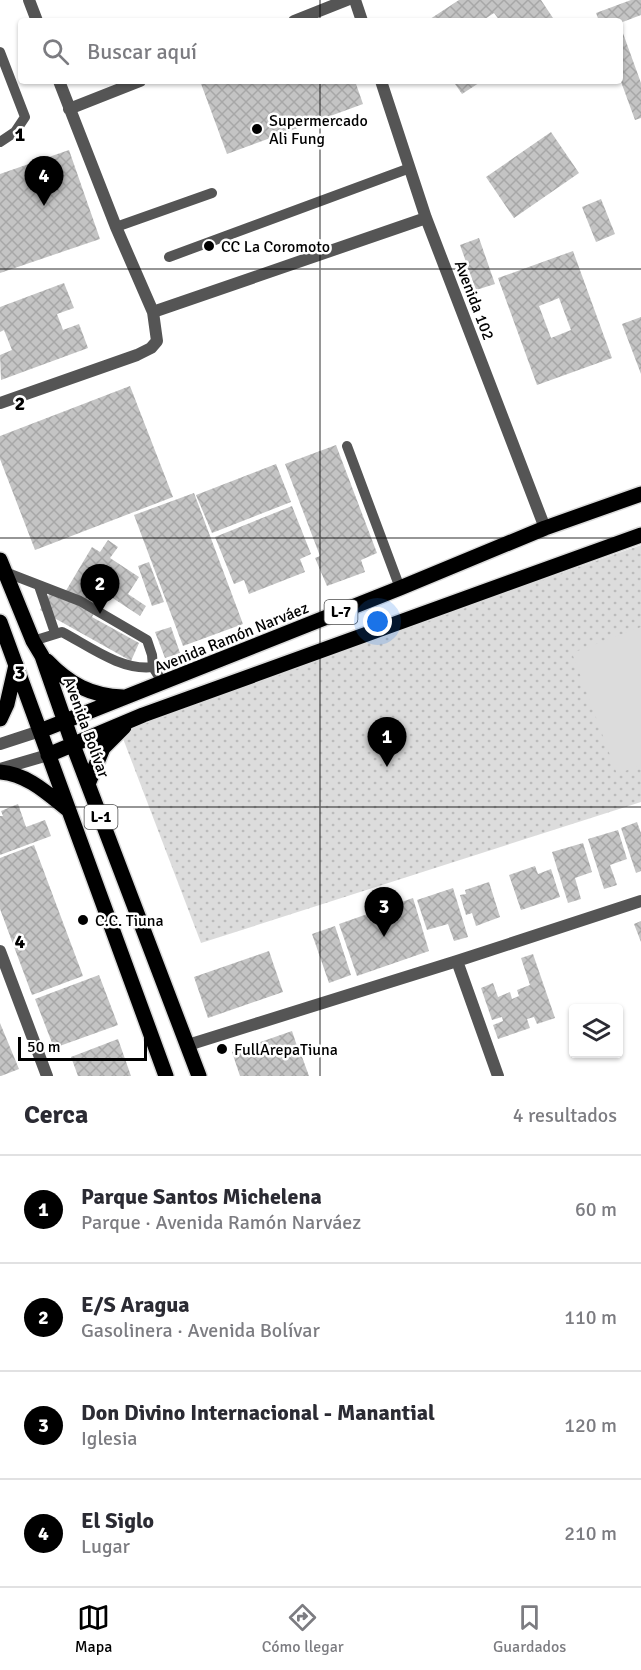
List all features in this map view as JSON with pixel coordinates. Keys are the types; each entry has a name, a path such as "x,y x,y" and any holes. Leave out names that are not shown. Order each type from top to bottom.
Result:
{"main road":[{"name":"Avenida Ramón Narváez","path":"40,731 545,528 641,494"},
{"name":"L-7","path":"48,755 135,719 641,535"},
{"name":"Avenida Bolívar","path":"2,566 33,641 42,656 73,745 199,1076"},
{"name":"L-1","path":"0,622 166,1076"},
{"path":"42,656 58,673 81,689 110,696 129,697"},
{"path":"0,719 7,704 16,665"},
{"path":"88,784 103,748 135,719"},
{"path":"0,771 23,777 69,812"}],"street":[{"path":"29,0 36,18"},
{"path":"302,18 347,0"},
{"path":"355,0 361,18"},
{"path":"0,403 144,352 157,341 153,312 116,227 60,84"},
{"path":"69,109 132,84"},
{"name":"Avenida 102","path":"382,84 426,218 545,528"},
{"path":"153,312 426,218"},
{"name":"Avenida Ramón Narváez","path":"0,744 40,731"},
{"path":"0,771 48,755"},
{"path":"188,1045 457,961 641,900"},
{"path":"0,951 47,1076"},
{"path":"457,961 498,1076"}],"lane":[{"path":"0,52 25,117 15,132 0,142"},
{"path":"169,257 410,168"},
{"path":"116,227 212,193"},
{"path":"347,446 400,588"},
{"path":"2,566 39,586 81,601 147,640 153,667 163,683"},
{"path":"39,586 56,633"},
{"path":"33,641 62,632 128,665 140,668 153,667"}],"shaded area":[{"path":"641,545 641,802 201,943 119,728"},
{"path":"641,627 641,765 617,774 572,653"}],"building":[{"path":"459,0 541,0 553,18 498,18 494,13 486,18 432,18"},
{"path":"631,0 641,0 641,15 623,22 623,18 598,18 596,13"},
{"path":"623,33 641,83 641,118 635,120 622,84"},
{"name":"Supermercado Ali Fung","path":"201,84 356,84 363,104 227,154"},
{"path":"455,84 477,84 462,94"},
{"path":"551,132 579,173 514,218 486,177"},
{"path":"69,150 100,239 0,273 0,174"},
{"path":"601,199 615,234 596,242 582,207"},
{"path":"479,238 495,284 476,290 460,245"},
{"path":"573,251 612,358 537,385 498,278","holes":["559,298 571,330 551,338 539,306"]},
{"path":"64,283 74,308 57,314 63,330 79,324 88,348 1,380 0,355 12,350 4,330 0,332 0,307"},
{"path":"641,317 641,374 622,324"},
{"path":"130,386 173,497 35,550 0,459 0,436"},
{"path":"336,445 377,553 361,560 365,572 327,586 315,558 320,556 285,464"},
{"path":"276,464 291,502 212,533 196,495"},
{"path":"194,493 243,624 183,646 134,515"},
{"path":"292,506 311,554 300,559 305,572 249,594 244,580 234,584 215,537"},
{"path":"108,540 118,547 110,558 139,577 128,594 146,606 140,616 105,593 92,617 139,643 131,661 40,610 50,593 61,599 92,547 100,552"},
{"path":"149,562 164,602 152,606 138,566"},
{"path":"171,627 180,653 165,658 155,632"},
{"path":"18,804 26,827 45,820 51,836 0,855 0,816 3,816 1,811"},
{"path":"637,822 641,833 641,871 636,873 621,828"},
{"path":"618,830 627,859 610,865 617,885 604,889 588,839"},
{"path":"583,843 592,872 575,878 581,899 568,903 552,852"},
{"path":"34,845 83,976 32,995 0,909 0,858"},
{"path":"535,866 538,874 551,869 560,897 521,910 509,875"},
{"path":"489,882 500,917 476,926 472,913 466,915 460,895 466,894 465,890"},
{"path":"453,888 468,937 454,941 448,924 427,930 417,900"},
{"path":"413,898 429,951 357,976 339,924"},
{"path":"641,921 641,942 634,924"},
{"path":"335,926 351,975 329,983 312,934"},
{"path":"269,951 283,992 208,1018 194,977"},
{"path":"533,954 555,1018 537,1024 534,1017 527,1019 530,1028 498,1039 493,1025 503,1021 502,1017 492,1020 481,988 493,983 498,997 510,992 512,999 519,996 517,990 530,985 521,958"},
{"path":"99,975 118,1025 54,1048 35,999"},
{"path":"0,1023 19,1069 1,1076 0,1076"},
{"path":"292,1031 297,1046 307,1043 310,1051 301,1054 309,1076 240,1076 232,1052"},
{"path":"118,1039 131,1076 78,1076 71,1057"}],"place":[{"name":"Supermercado Ali Fung","path":"257,129"},
{"name":"El Siglo","path":"44,206"},
{"name":"CC La Coromoto","path":"209,246"},
{"name":"E/S Aragua","path":"100,614"},
{"name":"Parque Santos Michelena","path":"387,767"},
{"name":"C.C. Tiuna","path":"83,920"},
{"name":"Don Divino Internacional - Manantial","path":"384,937"},
{"name":"FullArepaTiuna","path":"222,1049"}]}
